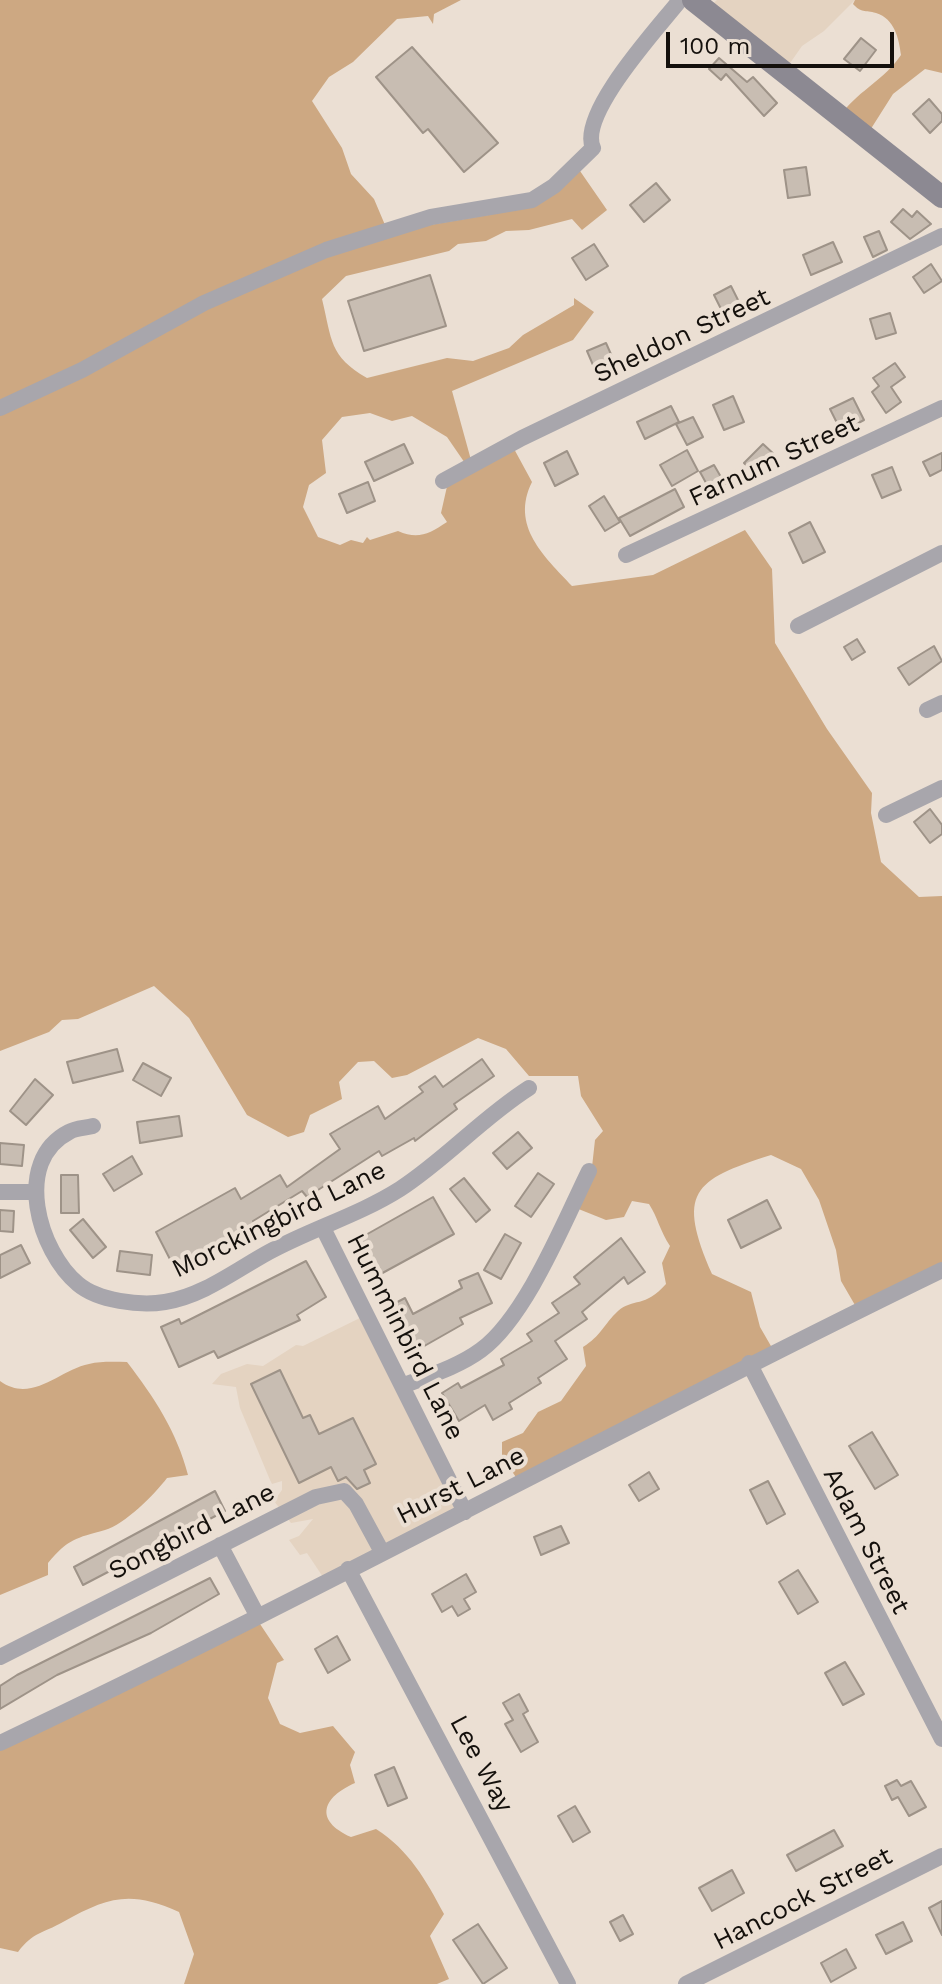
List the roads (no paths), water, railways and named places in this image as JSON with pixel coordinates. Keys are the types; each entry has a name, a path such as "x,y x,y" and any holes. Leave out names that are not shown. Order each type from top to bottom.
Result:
{"main road":[{"path":"693,0 942,197"}],"street":[{"path":"0,408 82,370 204,303 326,250 431,217 532,200 554,186 593,148 589,140 593,120 609,93 680,0"},
{"name":"Sheldon Street","path":"443,481 522,438 942,236"},
{"name":"Farnum Street","path":"626,555 942,408"},
{"path":"798,626 942,553"},
{"path":"886,815 942,788"},
{"name":"Morckingbird Lane","path":"36,1192 48,1248 80,1287 98,1294 145,1303 167,1302 220,1282 284,1244 323,1228 418,1176 439,1161 471,1130 529,1088"},
{"path":"0,1192 36,1192 36,1179 55,1143 69,1132 93,1126"},
{"path":"402,1386 443,1371 480,1351 501,1331 561,1229 589,1171"},
{"name":"Humminbird Lane","path":"323,1228 465,1512"},
{"name":"Hurst Lane","path":"0,1743 465,1512 749,1363 942,1270"},
{"name":"Adam Street","path":"749,1363 942,1739"},
{"name":"Songbird Lane","path":"0,1657 316,1497 344,1491 356,1504 382,1552"},
{"path":"220,1545 257,1615"},
{"name":"Lee Way","path":"348,1569 568,1984"},
{"name":"Hancock Street","path":"686,1984 942,1856"}]}
